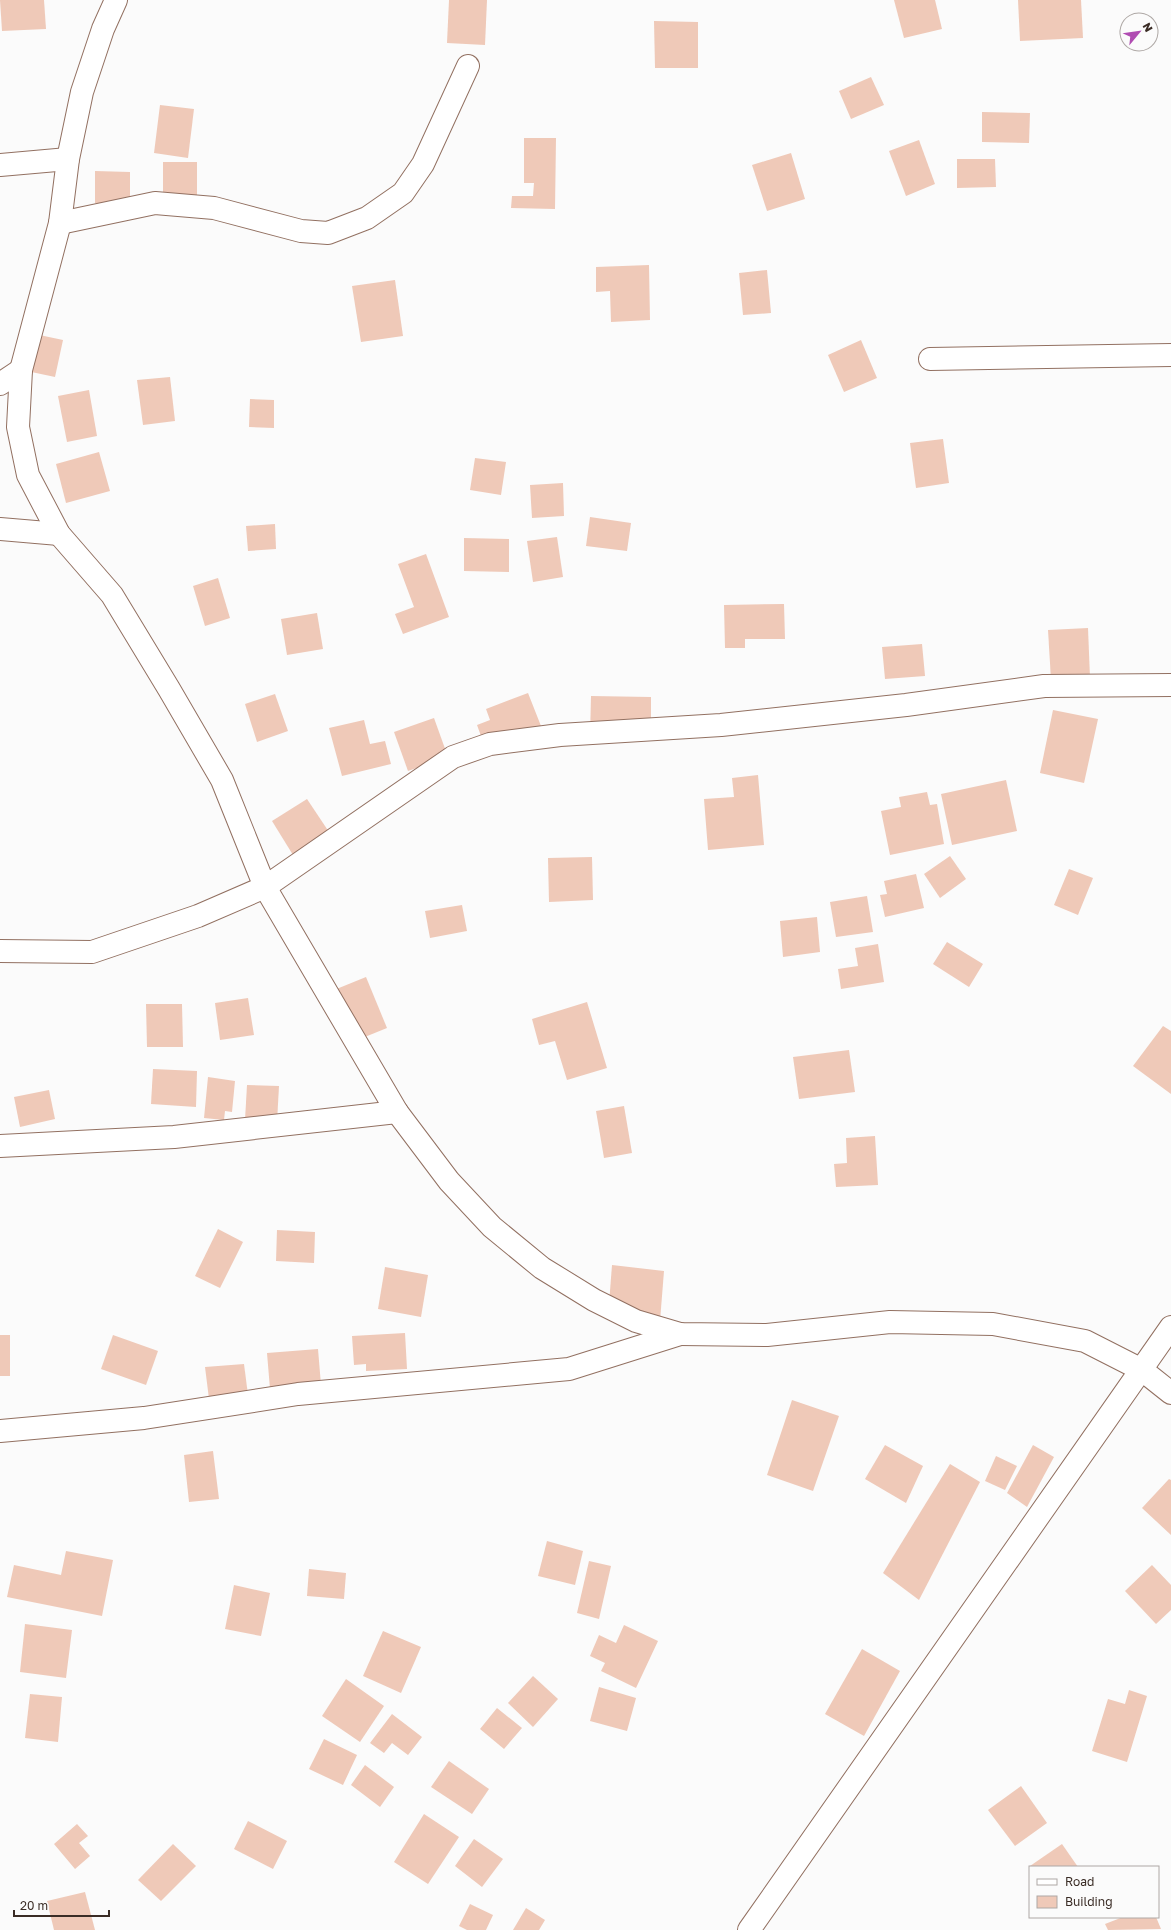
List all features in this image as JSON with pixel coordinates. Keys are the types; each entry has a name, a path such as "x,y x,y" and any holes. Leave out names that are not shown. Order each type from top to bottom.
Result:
{"street":[{"path":"116,0 103,29 82,92 68,159 60,224 21,370 18,427 28,475 59,534 112,595 173,695 222,780 265,887 396,1112 449,1181 492,1227 542,1268 594,1300 636,1321 680,1334 767,1335 890,1322 993,1324 1085,1341 1142,1370 1171,1393"},
{"path":"60,224 155,203 214,208 301,231 328,233 367,218 403,192 423,164 468,66"},
{"path":"0,165 68,159"},
{"path":"930,359 1171,355"},
{"path":"0,384 21,370"},
{"path":"0,529 59,534"},
{"path":"0,951 92,952 198,916 265,887 454,757 490,744 560,735 721,725 906,706 1044,686 1171,685"},
{"path":"0,1146 174,1137 396,1112"},
{"path":"750,1930 1171,1327"},
{"path":"0,1431 144,1418 298,1394 569,1369 680,1334"}],"building":[{"path":"0,0 44,0 46,29 2,31"},
{"path":"449,0 487,0 485,45 447,43"},
{"path":"894,0 935,0 942,29 904,38"},
{"path":"1018,0 1081,0 1083,38 1020,41"},
{"path":"654,21 698,22 698,68 655,68"},
{"path":"871,77 884,105 851,119 839,91"},
{"path":"160,105 194,109 188,158 154,153"},
{"path":"982,112 1030,113 1029,143 982,142"},
{"path":"524,138 556,138 555,209 511,208 512,196 533,196 534,183 524,183"},
{"path":"919,140 935,184 906,196 889,151"},
{"path":"791,153 805,199 767,211 752,165"},
{"path":"957,159 995,159 996,187 957,188"},
{"path":"163,162 197,162 197,197 163,196"},
{"path":"95,171 130,172 130,204 95,203"},
{"path":"649,265 650,320 611,322 610,291 596,292 596,267"},
{"path":"767,270 771,313 743,315 739,273"},
{"path":"395,280 403,336 361,342 352,286"},
{"path":"30,333 63,340 55,377 22,370"},
{"path":"861,340 877,378 844,392 828,355"},
{"path":"170,377 175,421 143,425 137,380"},
{"path":"89,390 97,436 67,442 58,396"},
{"path":"250,399 274,400 274,428 249,427"},
{"path":"943,439 949,483 916,488 910,443"},
{"path":"99,452 110,491 66,503 56,464"},
{"path":"475,458 506,462 501,495 470,490"},
{"path":"563,483 564,516 532,518 530,485"},
{"path":"590,517 631,523 627,551 586,546"},
{"path":"275,524 276,549 248,551 246,526"},
{"path":"557,537 563,577 533,582 527,541"},
{"path":"464,538 509,539 509,572 464,571"},
{"path":"426,554 449,617 403,634 395,614 414,607 398,564"},
{"path":"218,578 230,618 205,626 193,586"},
{"path":"784,604 785,639 745,639 745,648 725,648 724,605"},
{"path":"317,613 323,649 287,655 281,619"},
{"path":"1088,628 1090,678 1051,680 1048,630"},
{"path":"922,644 925,676 885,679 882,647"},
{"path":"528,693 541,726 485,747 477,725 490,720 486,709"},
{"path":"275,694 288,731 257,742 245,704"},
{"path":"591,696 651,697 651,738 590,737"},
{"path":"1053,710 1098,719 1084,783 1040,773"},
{"path":"434,718 448,757 408,771 394,732"},
{"path":"364,720 370,744 385,741 391,764 342,776 329,728"},
{"path":"758,775 764,845 708,850 704,799 734,797 732,778"},
{"path":"1006,780 1017,831 952,845 941,794"},
{"path":"927,792 930,805 937,804 944,844 890,855 881,811 901,807 899,797"},
{"path":"307,799 329,832 293,855 272,821"},
{"path":"950,856 966,879 940,898 924,874"},
{"path":"592,857 593,900 549,902 548,858"},
{"path":"1069,869 1093,878 1078,915 1054,905"},
{"path":"916,874 924,908 885,917 880,895 887,894 884,881"},
{"path":"867,896 873,932 836,937 830,902"},
{"path":"462,905 467,931 430,938 425,911"},
{"path":"817,917 820,952 783,957 780,921"},
{"path":"947,942 983,964 969,987 933,964"},
{"path":"878,944 884,982 841,989 838,969 858,966 855,948"},
{"path":"366,977 387,1028 355,1041 334,990"},
{"path":"248,998 254,1035 220,1040 215,1003"},
{"path":"587,1002 607,1068 567,1080 555,1041 539,1045 532,1019"},
{"path":"146,1004 182,1004 183,1047 147,1047"},
{"path":"1163,1026 1171,1031 1171,1094 1133,1066"},
{"path":"849,1050 855,1092 799,1099 793,1057"},
{"path":"153,1069 197,1071 196,1107 151,1104"},
{"path":"208,1077 235,1081 232,1112 225,1111 224,1120 204,1118"},
{"path":"247,1085 279,1086 277,1122 245,1120"},
{"path":"49,1090 55,1119 20,1127 14,1097"},
{"path":"624,1106 632,1153 604,1158 596,1111"},
{"path":"875,1136 878,1185 836,1187 834,1164 847,1163 846,1138"},
{"path":"218,1229 243,1242 220,1288 195,1276"},
{"path":"277,1230 315,1232 314,1263 276,1261"},
{"path":"612,1265 664,1271 660,1321 608,1317"},
{"path":"385,1267 428,1275 421,1317 378,1309"},
{"path":"405,1333 407,1369 366,1371 366,1364 354,1365 352,1336"},
{"path":"0,1335 10,1335 10,1376 0,1376"},
{"path":"113,1335 158,1351 146,1385 101,1369"},
{"path":"318,1349 321,1385 270,1389 267,1353"},
{"path":"244,1364 248,1395 209,1399 205,1367"},
{"path":"792,1400 839,1416 813,1491 767,1475"},
{"path":"885,1445 923,1466 906,1503 865,1479"},
{"path":"1033,1445 1054,1457 1027,1507 1007,1493"},
{"path":"213,1451 219,1499 189,1502 184,1455"},
{"path":"996,1456 1017,1466 1005,1490 985,1481"},
{"path":"950,1464 980,1482 919,1600 883,1573"},
{"path":"1169,1479 1171,1480 1171,1535 1142,1508"},
{"path":"547,1541 583,1551 575,1585 538,1576"},
{"path":"66,1551 113,1560 102,1616 7,1597 14,1565 61,1575"},
{"path":"589,1561 611,1566 599,1619 577,1613"},
{"path":"1152,1565 1171,1585 1171,1610 1156,1624 1125,1591"},
{"path":"309,1569 346,1573 344,1599 307,1596"},
{"path":"234,1585 270,1593 261,1636 225,1629"},
{"path":"25,1624 72,1630 66,1678 20,1672"},
{"path":"624,1625 658,1641 636,1688 601,1671 605,1663 590,1656 599,1635 616,1643"},
{"path":"383,1631 421,1647 401,1693 363,1676"},
{"path":"862,1649 900,1671 864,1736 825,1714"},
{"path":"533,1676 558,1699 533,1727 508,1703"},
{"path":"346,1679 384,1706 360,1742 322,1716"},
{"path":"599,1687 636,1698 627,1731 590,1721"},
{"path":"1129,1690 1147,1696 1127,1762 1092,1751 1108,1699 1125,1704"},
{"path":"30,1694 62,1697 58,1742 25,1738"},
{"path":"497,1708 522,1728 504,1749 480,1729"},
{"path":"392,1714 422,1737 408,1755 392,1743 384,1753 370,1743"},
{"path":"324,1739 357,1755 343,1785 309,1769"},
{"path":"449,1761 489,1789 472,1814 431,1787"},
{"path":"365,1765 394,1787 380,1807 351,1785"},
{"path":"1021,1786 1047,1823 1015,1846 988,1810"},
{"path":"424,1814 459,1837 428,1884 394,1862"},
{"path":"248,1821 287,1841 273,1869 234,1849"},
{"path":"77,1824 88,1836 79,1843 90,1856 75,1869 54,1844"},
{"path":"474,1839 503,1859 482,1887 455,1866"},
{"path":"173,1844 196,1866 161,1901 138,1880"},
{"path":"1062,1844 1077,1866 1030,1866"},
{"path":"85,1892 95,1930 54,1930 47,1901"},
{"path":"470,1904 493,1915 486,1930 467,1930 459,1926"},
{"path":"526,1908 545,1920 539,1930 513,1930"},
{"path":"1120,1918 1156,1918 1161,1929 1108,1930 1105,1924"}]}
